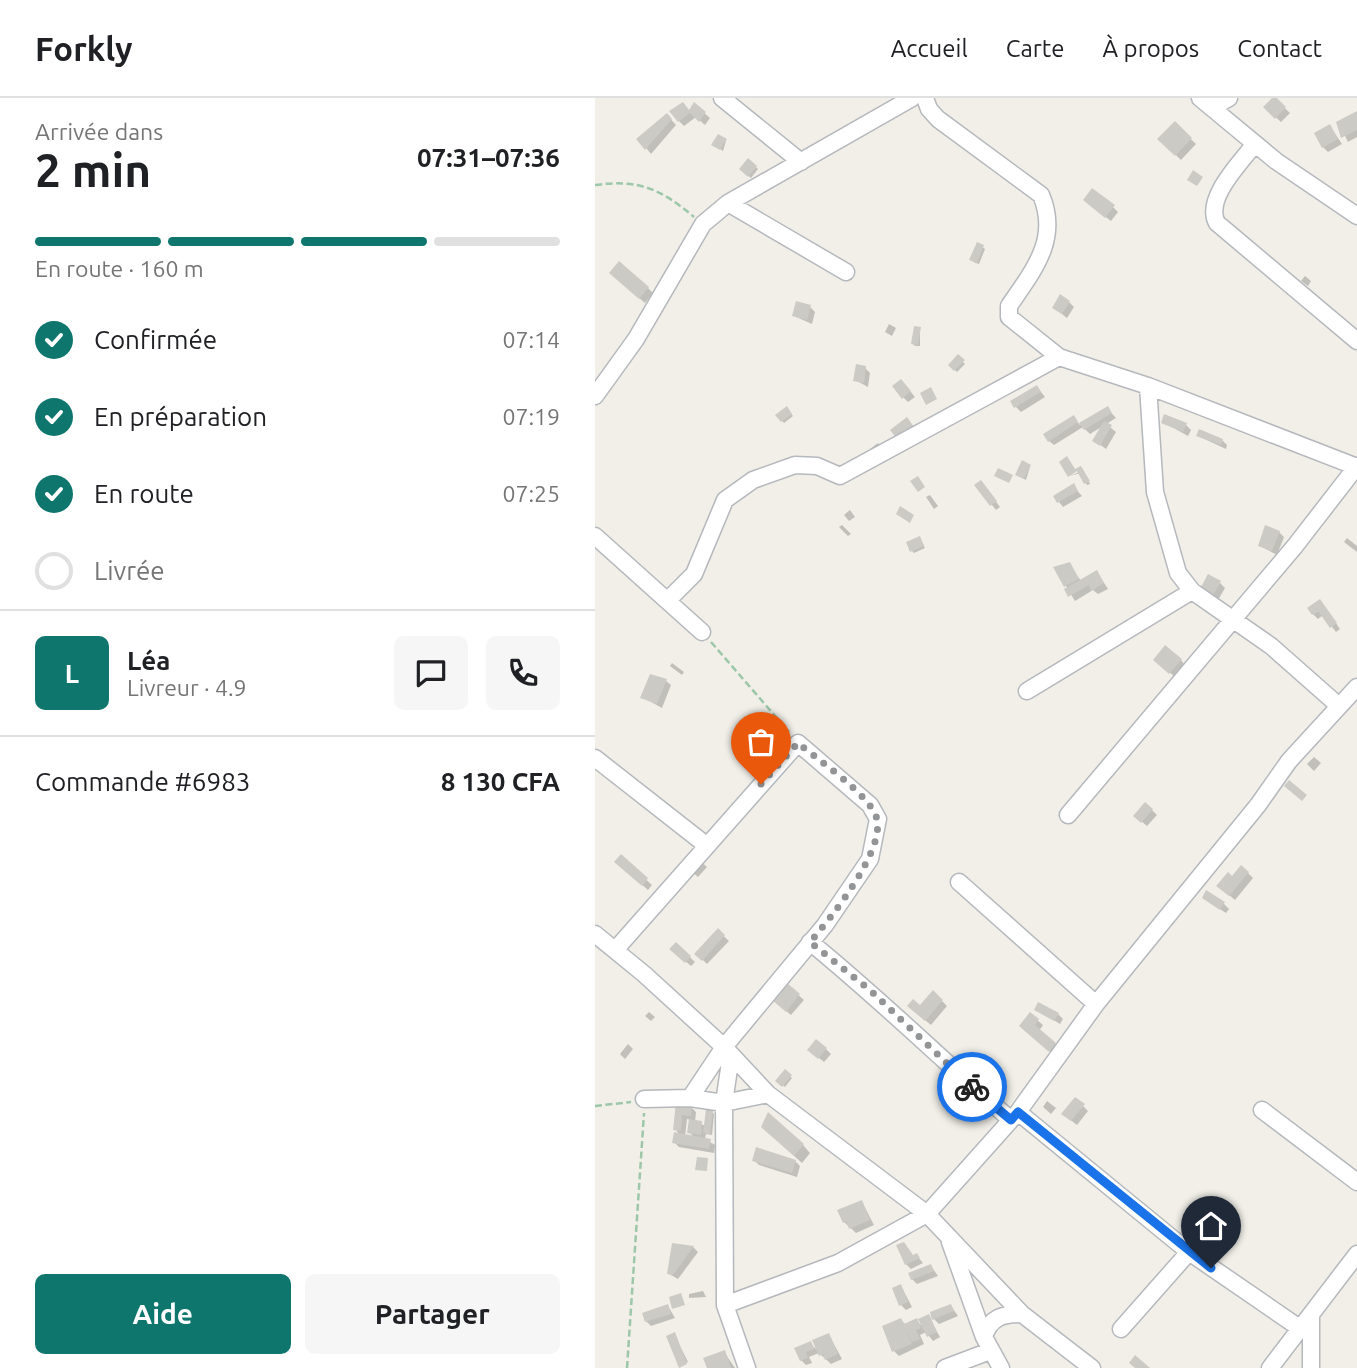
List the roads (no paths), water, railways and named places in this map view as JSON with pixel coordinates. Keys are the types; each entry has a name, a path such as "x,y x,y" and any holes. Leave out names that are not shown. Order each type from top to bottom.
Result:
{"street":[{"path":"722,98 801,162"},
{"path":"595,396 636,339 703,224 728,204 912,98"},
{"path":"925,98 929,109 938,119 1041,195 1048,213 1048,228 1033,273 1007,312 1009,317 1059,357 1148,386 1357,466 1295,546 1068,815"},
{"path":"1207,103 1229,98"},
{"path":"1207,103 1254,145 1357,216"},
{"path":"1254,145 1224,185 1212,215 1217,223 1357,341"},
{"path":"728,204 846,272"},
{"path":"668,600 694,574 725,500 753,480 795,465 817,466 840,477 1059,357"},
{"path":"1148,386 1155,492 1178,573 1192,591 1234,617 1339,706"},
{"path":"595,536 702,632"},
{"path":"1027,691 1192,591"},
{"path":"725,1305 838,1263 927,1214 1014,1116 1096,1004 1258,805 1289,761 1357,687"},
{"path":"616,949 798,743 870,805 878,819 870,859 690,1098"},
{"path":"595,758 706,845"},
{"path":"959,882 1096,1004"},
{"path":"595,934 616,949 727,1051 768,1094 927,1214 1022,1314 1092,1368"},
{"path":"810,942 870,990 944,1063 1189,1252 1306,1323"},
{"path":"727,1051 723,1103 725,1305 747,1368"},
{"path":"645,1099 690,1098 723,1103 768,1094"},
{"path":"1262,1110 1357,1182"},
{"path":"948,1236 987,1344 1002,1368"},
{"path":"1121,1329 1189,1252"},
{"path":"1270,1368 1357,1254"},
{"path":"987,1344 988,1326 1002,1314 1022,1314"},
{"path":"1306,1323 1311,1368"},
{"path":"945,1368 987,1344"}]}
